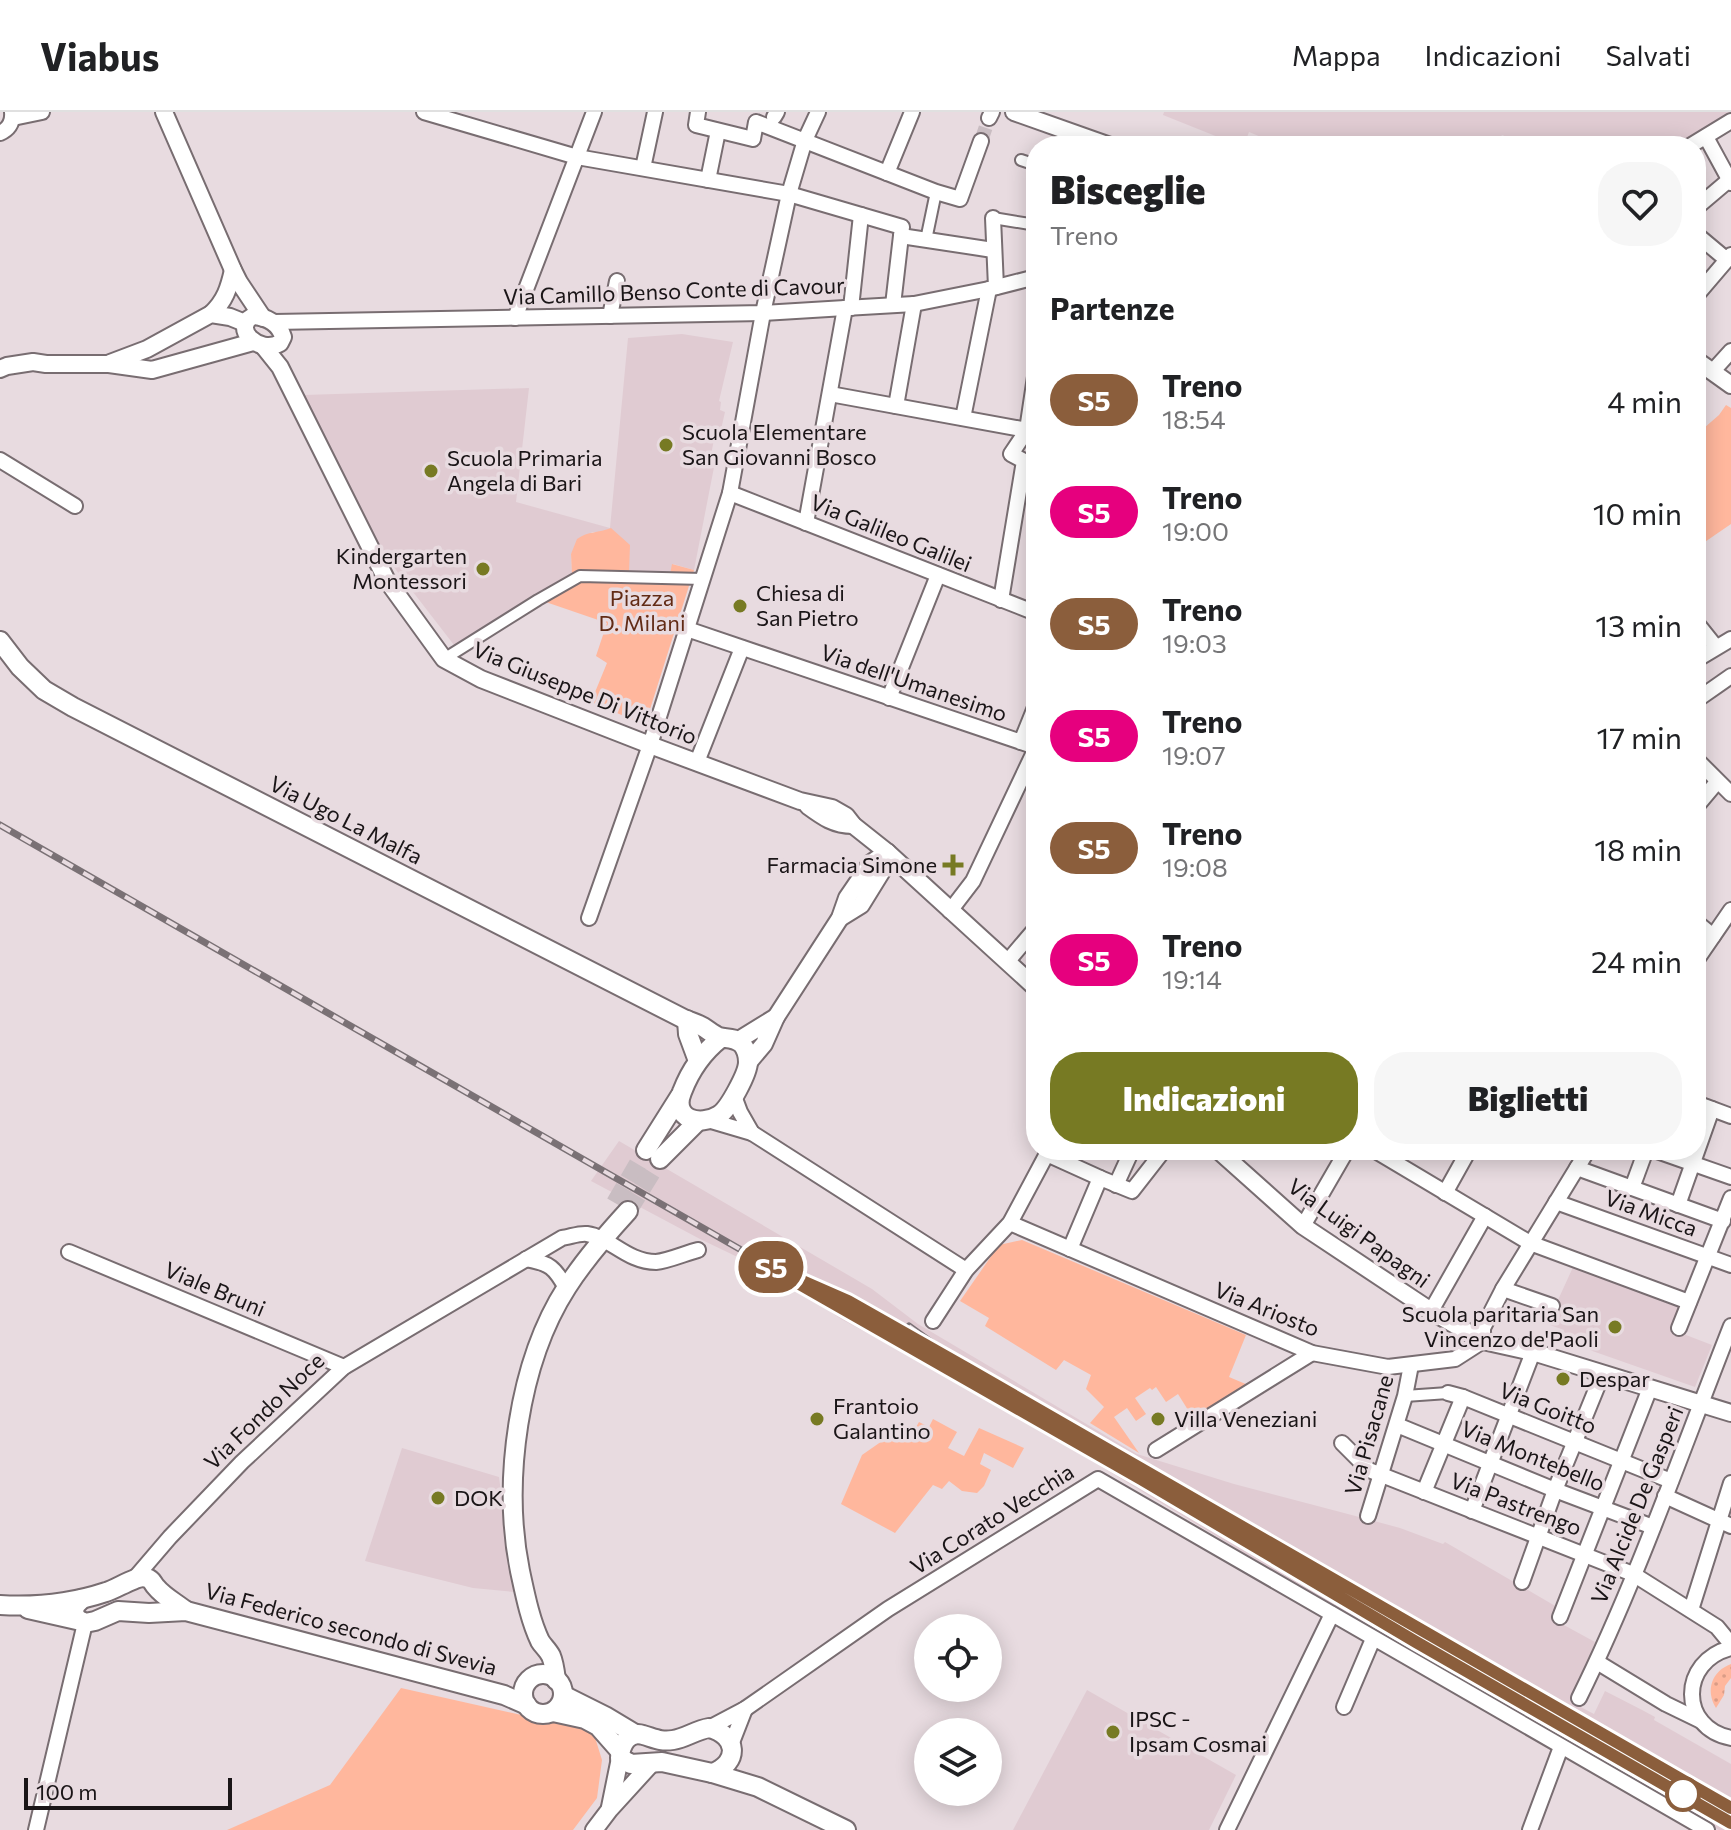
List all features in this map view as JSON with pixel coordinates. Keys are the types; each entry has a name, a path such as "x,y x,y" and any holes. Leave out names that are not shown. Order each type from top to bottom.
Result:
{"main road":[{"name":"Via Ugo La Malfa","path":"0,641 20,667 44,690 73,707 729,1039"},
{"path":"687,1020 688,1034 698,1061"},
{"path":"680,1096 680,1106 690,1119 718,1117 725,1111 744,1077 748,1063 746,1051 729,1039 709,1047 698,1061 680,1096 653,1154 703,1120"},
{"path":"553,1712 561,1703 560,1687 550,1654 541,1643 529,1609 519,1569 513,1489 515,1448 530,1367 546,1328 566,1288 621,1207"},
{"name":"Via Federico secondo di Svevia","path":"134,1579 149,1579 158,1590 186,1611"},
{"name":"Via Fondo Noce","path":"7,1605 82,1599 116,1589 134,1579"},
{"path":"149,1613 160,1604 158,1590"},
{"path":"82,1599 73,1609 75,1616 83,1622"},
{"path":"7,1605 83,1622"},
{"name":"Via Federico secondo di Svevia","path":"83,1622 95,1621 118,1611 186,1611 504,1695 528,1690 545,1675 635,1734"},
{"path":"528,1690 541,1643"},
{"name":"Via Federico secondo di Svevia","path":"528,1690 536,1713 553,1712 585,1719 598,1726 620,1754"},
{"path":"758,1787 723,1734 709,1728 666,1741 635,1734 624,1741 620,1754 631,1764 685,1766 758,1787 846,1830"},
{"path":"712,1773 727,1765 732,1749"}],"street":[{"path":"0,133 7,129 12,115 42,112"},
{"name":"Via Giuseppe Di Vittorio","path":"164,112 257,321 281,331 270,342"},
{"path":"424,112 452,116 577,157 789,194 861,215 926,240 993,250"},
{"path":"515,318 594,112"},
{"path":"643,168 655,112"},
{"path":"698,112 696,125 753,139 756,122 960,199 981,141"},
{"path":"589,918 650,745 730,493 763,313 789,194 805,140 818,112"},
{"path":"887,173 912,112"},
{"path":"1014,112 1061,136"},
{"path":"1706,200 1730,181 1706,137 1731,121"},
{"path":"708,180 718,131"},
{"path":"1021,160 1026,162"},
{"path":"926,240 936,192"},
{"path":"806,523 848,308 861,215"},
{"path":"963,418 992,288 993,218 1026,223"},
{"path":"893,305 902,232"},
{"path":"1706,241 1729,257 1706,284"},
{"path":"211,314 221,305 236,276"},
{"name":"Via Camillo Benso Conte di Cavour","path":"109,364 147,349 211,314 257,321 311,322 763,313 914,304 1026,280"},
{"path":"610,316 617,281"},
{"path":"896,406 914,304"},
{"name":"Via Giuseppe Di Vittorio","path":"257,321 246,332 270,342 386,579 444,659 481,679 800,801 827,820 840,825 853,825 887,852 1026,979"},
{"name":"Via Camillo Benso Conte di Cavour","path":"0,369 33,362 109,364 152,370 270,342 311,322"},
{"path":"1712,372 1731,351"},
{"path":"1706,368 1731,385"},
{"path":"830,394 1026,430"},
{"path":"1026,432 1011,454 1026,462"},
{"path":"0,460 75,506"},
{"path":"1001,600 1026,483"},
{"name":"Via Galileo Galilei","path":"730,493 1026,609"},
{"path":"889,698 938,575"},
{"path":"444,659 580,576 703,579"},
{"name":"Via dell'Umanesimo","path":"687,629 1026,744"},
{"path":"1706,634 1716,647"},
{"path":"1706,654 1731,639"},
{"path":"697,762 742,648"},
{"path":"1706,695 1728,684"},
{"path":"1021,742 1026,730"},
{"path":"950,911 973,881 1026,769"},
{"path":"1706,770 1731,794"},
{"path":"1706,795 1717,782"},
{"path":"748,1063 764,1044 776,1017 840,918 861,905 882,871 887,852"},
{"path":"1706,946 1731,910"},
{"path":"1706,930 1713,936"},
{"path":"1007,962 1026,940"},
{"path":"729,1039 776,1017"},
{"path":"734,1096 752,1133"},
{"path":"1706,1107 1731,1116"},
{"path":"1706,1126 1712,1109"},
{"path":"703,1120 752,1133 966,1270"},
{"path":"933,1321 966,1270 1010,1223 1044,1160"},
{"path":"1064,1160 1132,1191 1156,1160"},
{"path":"1116,1185 1127,1160"},
{"name":"Via Luigi Papagni","path":"1230,1160 1303,1226 1431,1311 1483,1341"},
{"path":"1303,1226 1341,1160"},
{"path":"1391,1160 1530,1243 1689,1302"},
{"path":"1445,1193 1463,1160"},
{"path":"1582,1160 1503,1289 1483,1328 1483,1341 1533,1352 1731,1413"},
{"path":"1632,1188 1642,1160"},
{"path":"1682,1160 1731,1177"},
{"path":"1678,1205 1694,1160"},
{"path":"1577,1168 1723,1221"},
{"path":"1070,1249 1100,1178"},
{"path":"1679,1328 1731,1198"},
{"name":"Via Micca","path":"1556,1202 1731,1265"},
{"path":"1431,1311 1485,1216"},
{"name":"Via Ariosto","path":"1010,1223 1312,1353 1388,1367 1455,1359 1483,1341"},
{"name":"Via Fondo Noce","path":"134,1579 242,1462 344,1367 562,1238 585,1234 602,1238"},
{"path":"602,1238 632,1257 656,1262 698,1250"},
{"name":"Viale Bruni","path":"69,1252 344,1367"},
{"path":"526,1259 544,1262 558,1272 566,1288"},
{"path":"1503,1289 1552,1306"},
{"name":"Via Alcide De Gasperi","path":"1579,1698 1653,1527 1731,1326"},
{"path":"1472,1511 1533,1352"},
{"path":"1156,1450 1312,1353"},
{"name":"Via Pisacane","path":"1368,1516 1397,1425 1411,1365"},
{"path":"1522,1582 1602,1375"},
{"path":"1560,1617 1650,1388"},
{"path":"1424,1492 1443,1444 1456,1395"},
{"name":"Via Goitto","path":"1405,1396 1456,1395 1671,1481"},
{"name":"Via Montebello","path":"1397,1425 1653,1527"},
{"name":"Via Pastrengo","path":"1342,1443 1369,1470 1633,1574 1717,1627 1731,1646"},
{"name":"Via Corato Vecchia","path":"709,1728 745,1709 888,1609 1098,1479 1707,1830"},
{"path":"1691,1610 1725,1523 1731,1483"},
{"path":"1665,1496 1725,1523"},
{"path":"1227,1830 1332,1614"},
{"path":"36,1830 83,1622"},
{"path":"1344,1707 1373,1639"},
{"path":"1702,1721 1695,1709 1693,1682 1708,1658 1731,1646"},
{"path":"1597,1662 1666,1704 1702,1721 1714,1732 1731,1738"},
{"path":"732,1749 745,1709"},
{"path":"1530,1830 1561,1747"},
{"path":"610,1809 620,1754"},
{"path":"594,1830 652,1763"}],"shaded area":[{"path":"1164,112 1731,112 1690,136 1259,136 1249,132 1247,136 1216,136 1163,115"},
{"path":"682,334 733,342 719,401 720,410 725,412 720,434 715,434 711,455 716,457 694,570 673,564 670,574 628,572 603,532 592,532 571,554 572,574 454,645 386,557 304,395 529,388 516,502 610,528 628,338"},
{"path":"619,1141 872,1289 918,1324 1137,1454 1234,1484 1400,1528 1443,1544 1445,1542 1557,1607 1551,1618 1595,1642 1571,1702 1594,1714 1605,1691 1655,1717 1654,1720 1731,1764 1731,1830 1719,1830 1410,1653 974,1390 841,1319 781,1278 591,1181"},
{"name":"Scuola paritaria San Vincenzo de'Paoli","path":"1574,1265 1683,1304 1673,1330 1712,1345 1695,1387 1561,1340 1564,1330 1547,1324"},
{"path":"402,1448 499,1477 514,1592 473,1588 365,1561"},
{"name":"IPSC - Ipsam Cosmai","path":"1087,1690 1236,1775 1209,1830 1013,1830"}],"green space":[{"path":"1726,405 1731,408 1731,524 1706,541 1706,426"},
{"name":"Piazza D. Milani","path":"611,528 630,545 629,572 670,574 672,564 694,570 645,725 591,702 607,663 596,656 607,623 534,598 572,575 571,554 577,539"},
{"path":"1022,1240 1246,1335 1229,1377 1248,1385 1193,1418 1178,1394 1166,1402 1156,1387 1150,1388 1135,1398 1146,1414 1136,1421 1127,1408 1114,1417 1139,1453 1090,1423 1104,1407 1086,1389 1091,1375 1064,1360 1056,1370 985,1326 989,1318 960,1301 999,1245"},
{"path":"933,1419 957,1432 948,1448 964,1456 979,1428 1024,1448 1013,1468 984,1453 980,1464 991,1470 977,1493 962,1491 949,1481 942,1489 933,1485 895,1533 841,1504 862,1455 895,1432 909,1439 919,1422 929,1427"},
{"path":"1731,1664 1731,1678 1716,1708 1711,1695 1712,1682 1719,1671"},
{"path":"401,1688 593,1731 602,1760 597,1798 573,1830 227,1830 330,1785"}],"tunnel":[{"path":"981,141 989,118"},
{"path":"615,1203 646,1150"},
{"path":"628,1211 660,1159"}],"railway":[{"path":"0,825 1141,1479 1416,1642 1731,1822"},
{"path":"909,1326 967,1368"},
{"path":"1346,1587 1731,1808"}],"train":[{"name":"S5","path":"1731,1808 848,1301 768,1266 1731,1823"}],"place":[{"name":"Scuola Elementare San Giovanni Bosco","path":"666,445"},
{"name":"Scuola Primaria Angela di Bari","path":"431,471"},
{"name":"Kindergarten Montessori","path":"483,569"},
{"name":"Chiesa di San Pietro","path":"740,606"},
{"name":"Farmacia Simone","path":"953,865"},
{"name":"Scuola paritaria San Vincenzo de'Paoli","path":"1615,1327"},
{"name":"Despar","path":"1563,1379"},
{"name":"Frantoio Galantino","path":"817,1419"},
{"name":"Villa Veneziani","path":"1158,1419"},
{"name":"DOK","path":"438,1498"},
{"name":"IPSC - Ipsam Cosmai","path":"1113,1732"}]}
